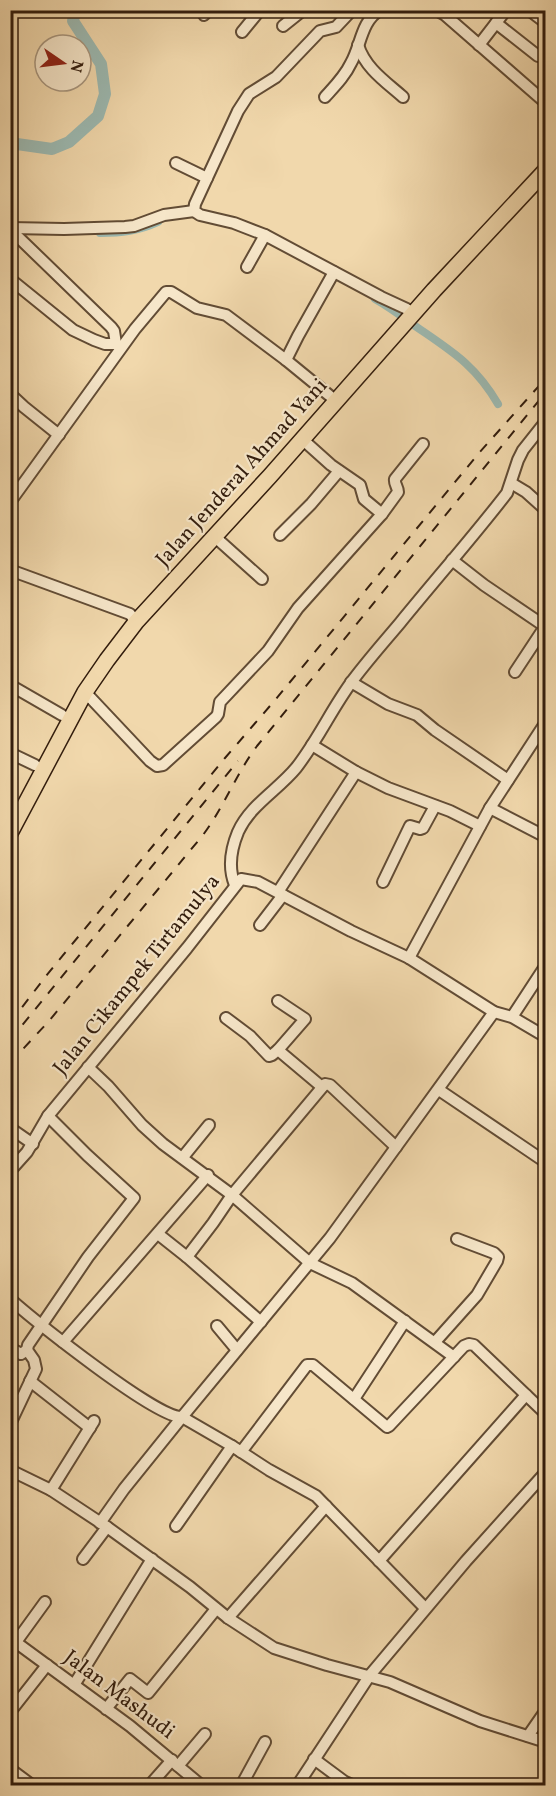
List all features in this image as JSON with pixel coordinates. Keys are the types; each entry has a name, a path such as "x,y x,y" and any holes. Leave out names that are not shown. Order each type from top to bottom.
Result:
{"highway":[{"name":"Jalan Jenderal Ahmad Yani","path":"10,833 85,692 133,618 214,536 302,439 404,317 546,157"},
{"name":"Jalan Jenderal Ahmad Yani","path":"10,812 87,673 330,396 546,170"}],"street":[{"path":"242,32 260,10"},
{"path":"283,26 303,10"},
{"path":"194,211 195,204 238,111 249,94 276,77 320,31 336,27 352,10"},
{"path":"325,97 345,74 370,19 380,10"},
{"path":"436,10 445,15 546,103"},
{"path":"490,10 543,55"},
{"path":"529,10 546,23"},
{"path":"479,45 501,17"},
{"path":"357,45 373,71 403,97"},
{"path":"177,162 207,178"},
{"path":"12,230 125,227 165,215 194,211 200,215 234,223 264,236 404,317"},
{"path":"12,230 111,327 119,346"},
{"path":"247,267 264,236"},
{"path":"286,360 333,274"},
{"path":"10,279 74,330 105,344 119,346"},
{"path":"10,502 119,346 168,291 197,308 226,315 330,396"},
{"path":"10,394 59,435"},
{"path":"235,885 230,865 238,832 259,804 282,784 312,745 351,682 373,653 507,493 523,450 546,422"},
{"path":"302,439 339,471 360,485 364,499 382,514"},
{"path":"85,692 150,761 157,766 163,765 219,714 220,702 267,651 298,608 382,514 398,492 394,483 395,478 423,444"},
{"path":"280,535 339,471"},
{"path":"511,483 526,492 546,510"},
{"path":"214,536 262,579"},
{"path":"452,560 484,585 545,626 514,672"},
{"path":"10,570 133,618"},
{"path":"351,682 380,699 417,715 508,780"},
{"path":"10,685 62,715"},
{"path":"408,958 490,808 546,722"},
{"path":"312,745 388,788 450,811 480,826"},
{"path":"10,753 35,765"},
{"path":"260,925 357,772"},
{"path":"383,882 410,826 423,828 435,806"},
{"path":"490,808 546,837"},
{"name":"Jalan Cikampek Tirtamulya","path":"10,1171 33,1144 48,1116 241,879 258,882 408,958 494,1012 512,1017 546,1037"},
{"path":"512,1017 546,965"},
{"path":"226,1018 250,1036 269,1056 272,1056 305,1019 278,1000"},
{"path":"83,1558 124,1489 330,1238 494,1012"},
{"path":"278,1050 322,1087"},
{"path":"88,1067 142,1125 164,1144 208,1175 310,1263 352,1283 454,1357"},
{"path":"187,1257 232,1195 325,1084 330,1085 396,1147"},
{"path":"439,1090 544,1161"},
{"path":"11,1350 21,1353 27,1350 41,1324 88,1257 134,1198 48,1116"},
{"path":"183,1157 209,1125"},
{"path":"10,1128 33,1144"},
{"path":"63,1342 208,1175"},
{"path":"158,1234 261,1322"},
{"path":"435,1342 477,1294 498,1257 495,1253 457,1239"},
{"path":"10,1299 63,1342 141,1398 171,1416 182,1417 269,1470 308,1490 425,1608"},
{"path":"354,1399 405,1321"},
{"path":"217,1326 237,1350"},
{"path":"176,1526 307,1365 313,1365 383,1426 389,1426 467,1344 474,1346 546,1414"},
{"path":"10,1424 36,1365 27,1350"},
{"path":"30,1381 92,1424 51,1490"},
{"path":"379,1561 526,1395"},
{"path":"10,1470 51,1490 104,1525 228,1618 274,1648 327,1665 370,1675 480,1720 546,1742"},
{"path":"297,1785 370,1675 425,1608 543,1480"},
{"path":"228,1618 326,1506"},
{"path":"74,1685 152,1559"},
{"path":"13,1640 45,1602"},
{"path":"106,1709 130,1679 148,1693 216,1609"},
{"name":"Jalan Mashudi","path":"13,1640 106,1709 202,1785"},
{"path":"11,1710 47,1665"},
{"path":"528,1736 546,1710"},
{"path":"149,1785 205,1734"},
{"path":"241,1785 266,1742"},
{"path":"314,1760 345,1782 354,1785"},
{"path":"10,1769 33,1785"}],"waterway":[{"path":"10,143 52,149 69,142 98,116 105,94 101,64 73,21 75,10"},
{"path":"100,233 130,231 158,222"},
{"path":"375,299 463,361 481,379 498,404"}],"railway":[{"path":"10,1023 225,758 479,453 546,378"},
{"path":"10,1063 49,1021 203,835 257,746 546,392"},
{"path":"10,1040 238,761"}]}
